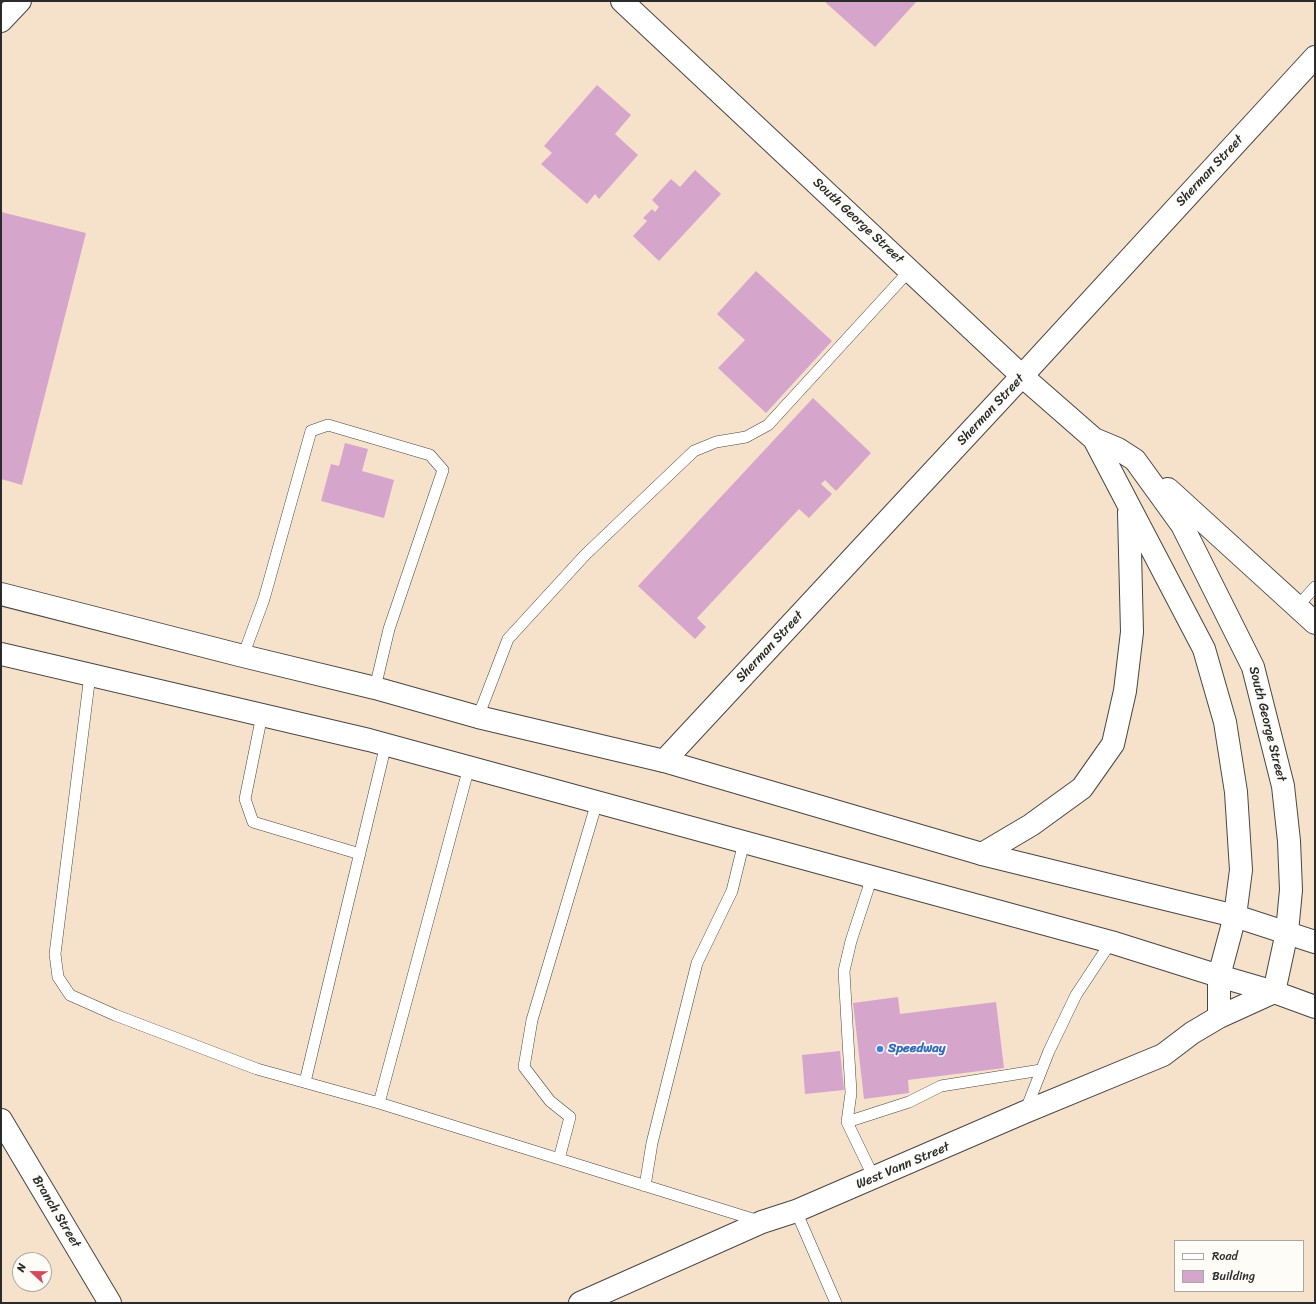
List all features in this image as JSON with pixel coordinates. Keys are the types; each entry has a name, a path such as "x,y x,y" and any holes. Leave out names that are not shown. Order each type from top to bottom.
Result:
{"main road":[{"path":"1,21 20,1"},
{"name":"South George Street","path":"622,1 1022,376 1094,439 1118,449 1135,460 1182,525 1253,667 1283,786 1289,841 1290,883 1287,932 1274,992"},
{"name":"Sherman Street","path":"664,760 1022,376 1315,57"},
{"name":"South George Street","path":"1094,439 1204,649 1225,722 1236,792 1240,870 1235,916 1219,976"},
{"path":"1135,460 1315,623"},
{"path":"982,854 1032,825 1082,788 1113,744 1125,691 1132,632 1129,507"},
{"path":"1,594 242,656 375,688 478,717 664,760 982,854 1235,916 1315,942"},
{"path":"1,654 386,744 1111,942 1315,1006"},
{"path":"1219,976 1219,1017"},
{"name":"West Vann Street","path":"580,1303 762,1222 796,1212 1025,1112 1163,1055 1192,1033 1219,1017 1274,992"},
{"name":"Branch Street","path":"1,1120 110,1303"}],"lane":[{"path":"478,717 508,639 585,555 694,451 716,442 746,437 768,425 910,270"},
{"path":"242,656 264,599 311,431 328,425 430,455 443,470 389,629 375,688"},
{"path":"1297,607 1315,588"},
{"path":"90,675 55,954 58,976 70,995 257,1069 378,1103 762,1222"},
{"path":"262,715 245,799 253,822 360,854"},
{"path":"305,1082 386,744"},
{"path":"378,1103 469,767"},
{"path":"559,1159 570,1117 550,1101 524,1067 532,1020 597,802"},
{"path":"645,1186 652,1143 697,963 732,891 744,842"},
{"path":"872,877 851,941 844,971 851,1093 847,1122 874,1178"},
{"path":"1025,1112 1049,1051 1076,995 1111,942"},
{"path":"847,1122 909,1102 941,1086 1041,1070"},
{"path":"796,1212 836,1303"}],"building":[{"path":"824,1 917,1 875,47"},
{"path":"597,85 631,115 615,134 638,155 599,199 595,194 587,204 541,164 552,153 544,146"},
{"path":"695,170 721,194 659,261 633,236 647,221 643,218 652,209 655,212 659,207 652,200 671,179 680,187"},
{"path":"1,212 86,233 22,485 1,479"},
{"path":"756,271 832,341 766,413 718,368 745,340 717,314"},
{"path":"813,398 871,453 836,491 825,480 821,484 832,494 809,518 799,509 697,618 706,627 695,639 638,586"},
{"path":"345,443 368,449 362,471 394,480 384,518 321,501 331,464 339,466"},
{"path":"898,997 900,1014 996,1002 1004,1068 908,1080 909,1093 864,1099 853,1003"},
{"path":"840,1051 844,1090 805,1094 802,1055"}],"place":[{"name":"Speedway","path":"880,1049"}]}
